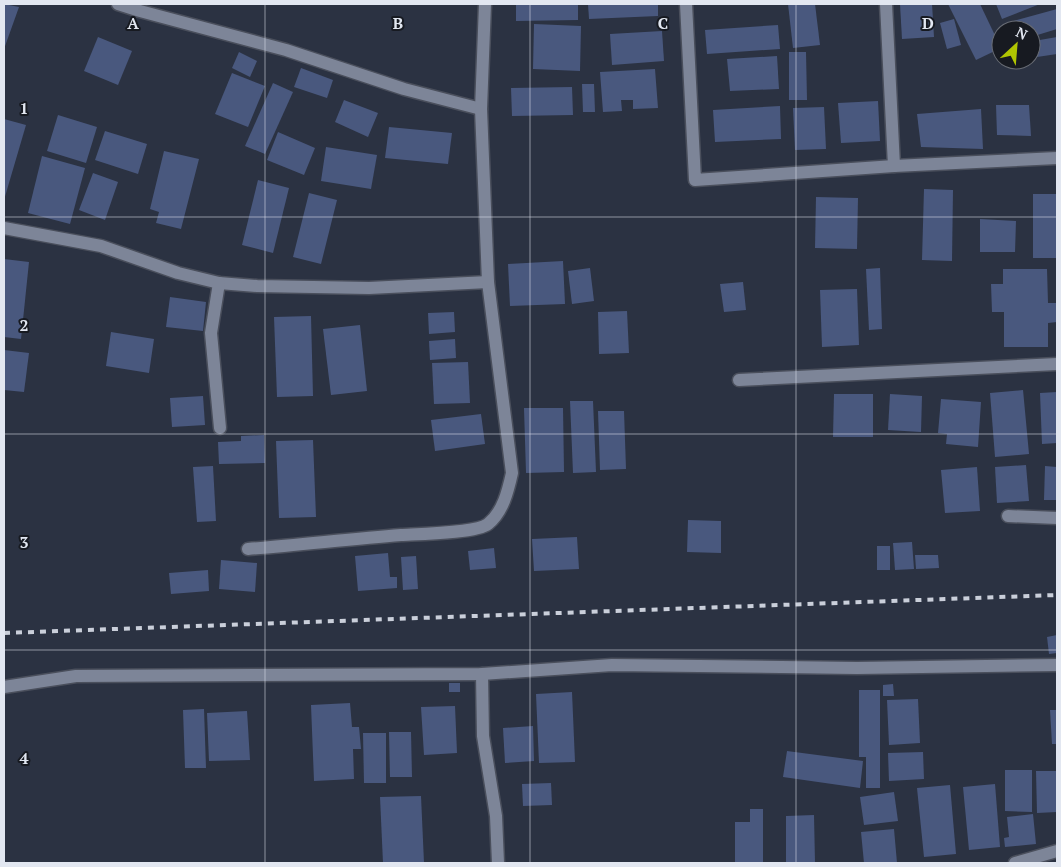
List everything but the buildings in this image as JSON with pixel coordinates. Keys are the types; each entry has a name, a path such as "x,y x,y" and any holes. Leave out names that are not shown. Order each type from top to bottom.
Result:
{"street":[{"path":"118,4 286,50 404,89 481,109"},
{"path":"248,549 400,535 455,532 487,526 499,512 507,496 512,473 488,282 481,109 485,4"},
{"path":"686,4 695,180 894,166 1057,158"},
{"path":"886,4 894,166"},
{"path":"4,228 101,246 178,274 219,283 257,286 369,288 488,282"},
{"path":"219,283 211,333 220,428"},
{"path":"739,380 1057,364"},
{"path":"1008,516 1057,518"},
{"path":"4,687 76,676 482,674 612,665 857,668 1057,665"},
{"path":"482,674 483,736 496,816 498,863"},
{"path":"1015,863 1057,851"}],"railway":[{"path":"4,633 1057,595"}]}
